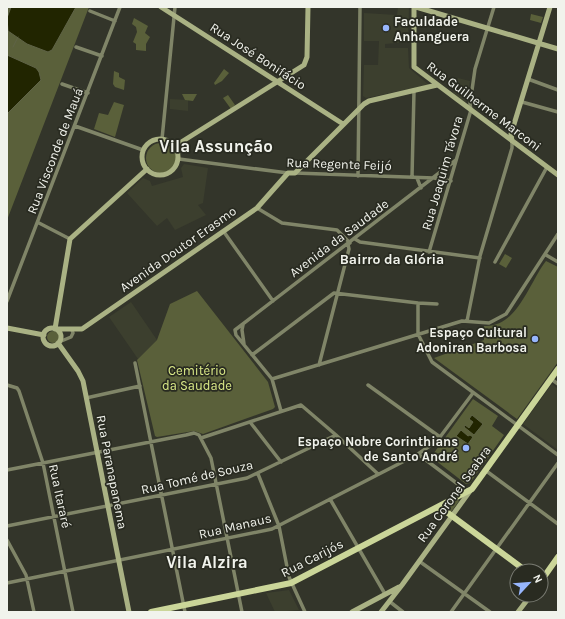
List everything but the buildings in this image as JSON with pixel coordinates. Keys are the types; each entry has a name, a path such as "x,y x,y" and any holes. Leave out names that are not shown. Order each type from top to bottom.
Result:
{"main road":[{"name":"Rua Coronel Seabra","path":"469,490 558,369"},
{"name":"Rua Carijós","path":"150,612 184,609 238,594 291,583 469,490"},
{"path":"444,510 444,506 447,501"},
{"path":"433,508 444,510 515,563"},
{"path":"549,570 558,557"}],"street":[{"name":"Rua Visconde de Mauá","path":"7,301 33,230 38,223 120,7"},
{"name":"Rua José Bonifácio","path":"161,7 343,124"},
{"path":"162,139 175,7"},
{"path":"175,146 302,66 306,60 308,7"},
{"path":"358,176 360,7"},
{"path":"415,7 558,50"},
{"name":"Rua Guilherme Marconi","path":"415,7 413,63 416,69 547,168 558,173"},
{"name":"Rua Joaquim Távora","path":"429,252 471,110 470,104 476,69 494,7"},
{"path":"467,321 480,258 512,148 512,134 550,7"},
{"path":"90,11 115,21"},
{"path":"76,47 102,56"},
{"path":"528,79 558,90"},
{"path":"62,84 88,93"},
{"path":"295,173 358,109 369,101 437,85"},
{"path":"412,177 414,91"},
{"path":"522,102 558,112"},
{"path":"75,126 143,150"},
{"path":"162,139 169,141 175,146 179,159 174,170 166,175 154,174 146,169 142,160 143,150 152,140 162,139"},
{"name":"Rua Regente Feijó","path":"179,159 288,173 434,178 451,181"},
{"name":"Avenida da Saudade","path":"236,329 349,244 456,160"},
{"path":"495,262 547,168"},
{"path":"56,329 48,329 44,335 48,344 53,345 59,343 61,335 56,329 70,239 146,169"},
{"name":"Avenida Doutor Erasmo","path":"56,329 72,330 83,328 257,208 288,173"},
{"path":"417,178 421,188"},
{"path":"257,208 280,222 337,230 349,244 349,249 319,364"},
{"path":"38,223 70,239"},
{"path":"224,232 273,301"},
{"path":"272,379 418,334 467,321 489,323 506,314 534,269 546,255 546,250 558,234"},
{"path":"355,239 360,242 480,258"},
{"path":"546,255 558,262"},
{"path":"252,355 330,295 338,293 437,304"},
{"path":"418,303 418,334 432,362 558,455"},
{"path":"244,324 242,330 245,346"},
{"path":"7,328 44,335"},
{"path":"236,329 242,330"},
{"path":"236,329 245,346 272,379 281,411"},
{"name":"Avenida Doutor Erasmo","path":"59,343 71,337 73,332 72,330"},
{"name":"Rua Paranapanema","path":"59,343 81,376 118,561 130,612"},
{"path":"135,363 152,442 184,609"},
{"path":"551,379 558,384"},
{"name":"Rua Itararé","path":"7,385 20,391 43,463 73,612"},
{"path":"368,385 440,437"},
{"path":"86,398 140,386"},
{"name":"Rua Manaus","path":"7,583 227,539 278,526 418,454 440,437 473,392"},
{"path":"201,438 298,405 303,406 336,434 378,474"},
{"path":"250,422 281,462"},
{"path":"7,470 194,434 201,438 211,458 242,612"},
{"name":"Rua Tomé de Souza","path":"7,526 54,518 258,474 336,434"},
{"path":"418,454 469,490"},
{"path":"451,612 558,463"},
{"path":"485,470 558,524"},
{"path":"258,474 278,526 291,583 304,612"},
{"name":"Rua Coronel Seabra","path":"352,612 402,585 469,490"},
{"path":"330,499 385,594"},
{"path":"7,540 27,579 34,612"},
{"path":"419,562 490,612"},
{"path":"381,612 402,585"},
{"path":"376,599 389,601 403,612"},
{"path":"518,612 525,603"}],"shaded area":[{"path":"11,7 76,7 52,50 48,52 27,44 8,31 7,18"},
{"path":"398,7 409,7 408,42 385,44 385,48 408,48 409,68 429,85 366,98 363,96 364,65 378,65 379,41 364,41 364,13 397,15"},
{"path":"7,55 36,68 39,72 41,80 7,114"},
{"path":"458,78 470,81 467,101 465,102 453,93"},
{"path":"170,99 188,100 188,111 170,109"},
{"path":"184,164 208,168 203,203 198,205 206,215 175,230 167,218 157,226 127,193 143,178 150,181 152,186 183,177 181,168"},
{"path":"131,302 157,340 138,359 109,317"},
{"path":"552,384 558,389 558,450 523,424"},
{"path":"472,415 483,424 474,435 464,427 465,425 469,428 473,422 469,419"},
{"path":"461,430 468,436 470,435 473,437 468,444 456,436"},
{"path":"289,590 299,610 275,612 266,593"}],"green space":[{"path":"7,7 89,7 7,220"},
{"path":"531,14 543,17 541,23 530,20"},
{"path":"134,18 148,26 145,33 150,37 146,44 146,51 136,50 136,44 133,42 137,32 136,27 132,24"},
{"path":"224,69 229,73 222,81 215,85 214,83"},
{"path":"114,71 119,73 119,77 125,80 124,90 115,87 113,84"},
{"path":"182,94 197,94 193,101 185,100"},
{"path":"228,95 235,105 231,109 223,98"},
{"path":"114,102 124,105 115,137 94,129 99,113 108,115"},
{"path":"161,143 172,147 176,158 172,169 161,173 150,169 146,158 150,147"},
{"path":"505,254 512,258 506,268 499,264"},
{"path":"546,261 558,267 558,362 517,419 434,358 484,340 484,326 495,325 505,320 514,312 528,292"},
{"name":"Cemitério da Saudade","path":"197,291 268,382 275,407 203,434 194,431 157,437 155,436 137,360 157,340 170,304"},
{"path":"51,331 55,331 59,337 55,343 51,343 47,339 47,335"},
{"name":"Espaço Nobre Corinthians de Santo André","path":"473,399 498,416 492,426 504,435 470,483 466,484 431,457"},
{"path":"457,499 459,501 451,512 446,508 446,505"}],"waterway":[{"path":"13,47 18,37"}],"place":[{"name":"Faculdade Anhanguera","path":"386,28"},
{"name":"Espaço Cultural Adoniran Barbosa","path":"535,339"},
{"name":"Espaço Nobre Corinthians de Santo André","path":"466,448"}],"district":[{"name":"Vila Assunção","path":"216,146"},
{"name":"Bairro da Glória","path":"392,259"},
{"name":"Vila Alzira","path":"207,562"}]}
